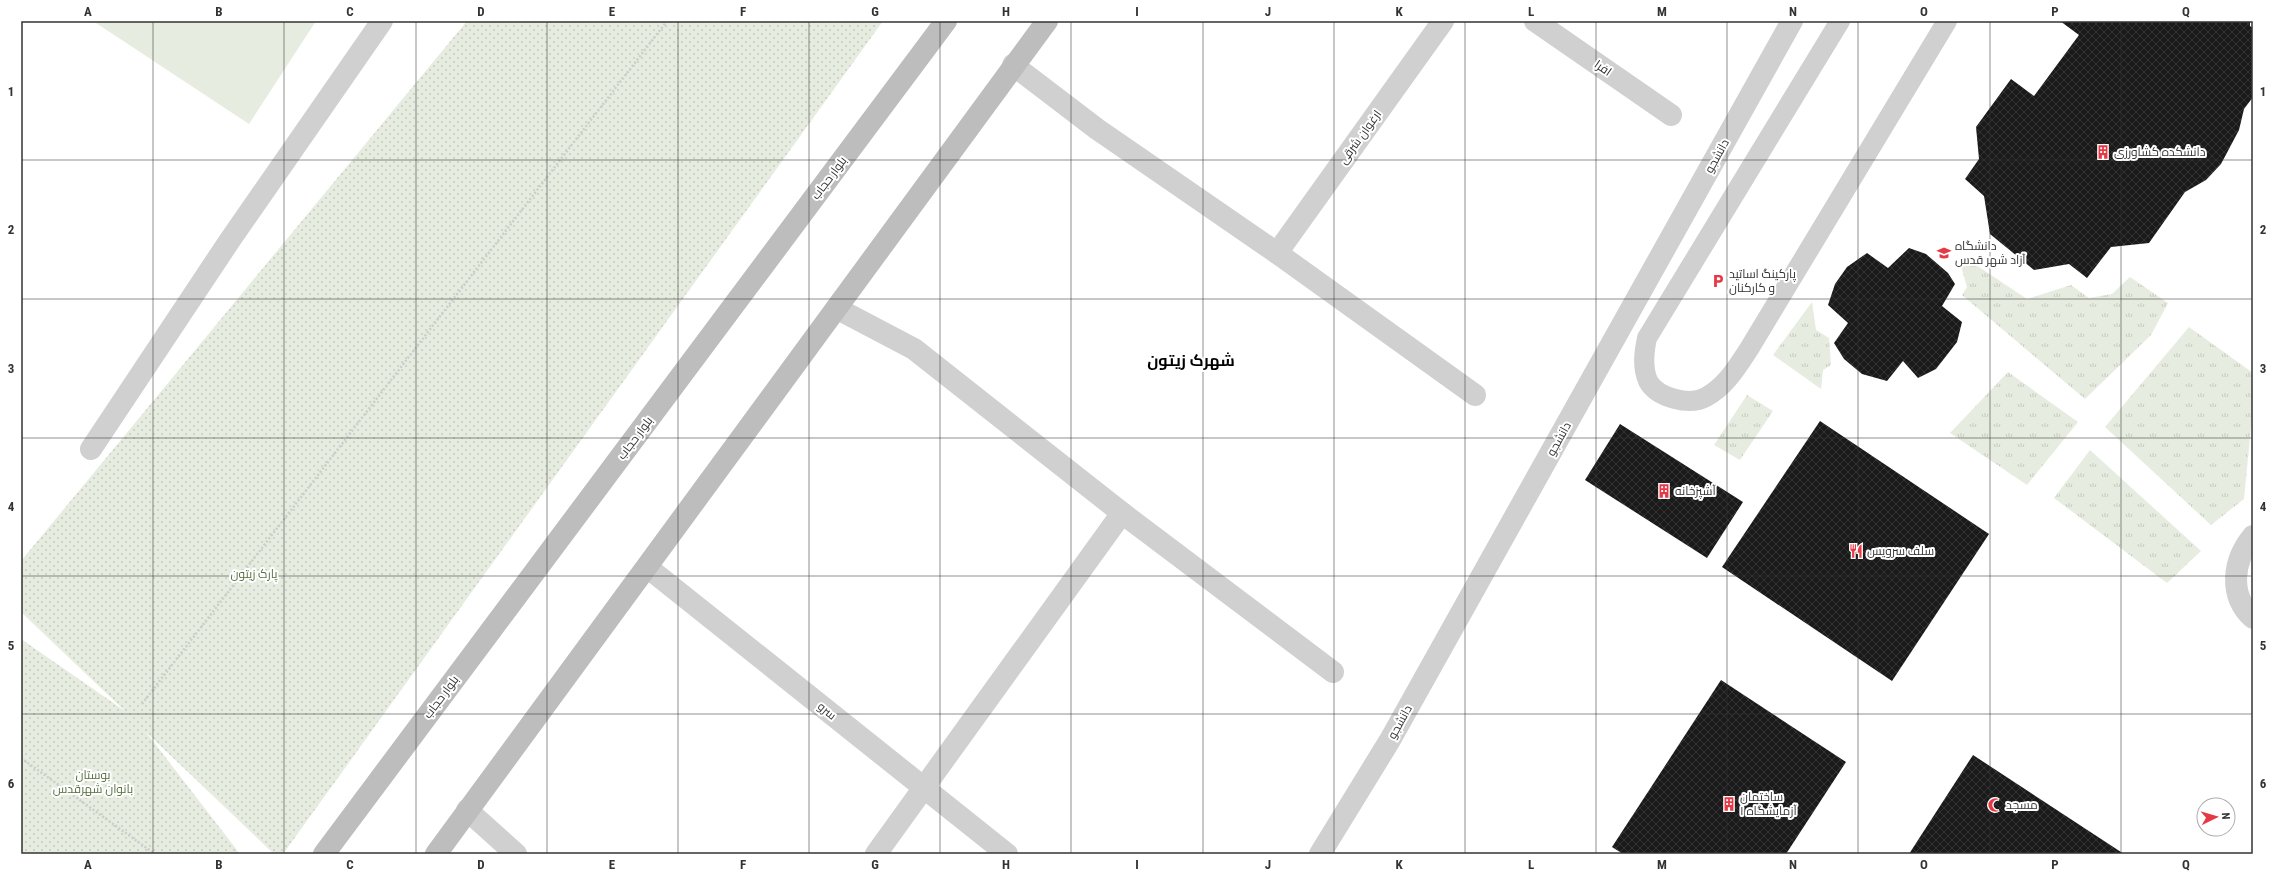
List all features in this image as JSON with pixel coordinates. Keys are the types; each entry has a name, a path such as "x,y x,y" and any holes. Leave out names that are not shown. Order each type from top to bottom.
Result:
{"main road":[{"name":"بلوار حجاب","path":"324,854 946,21"},
{"path":"436,854 838,309 1013,65 1047,21"}],"street":[{"path":"91,449 230,240 382,21"},
{"name":"ارغوان شرقی","path":"1277,253 1443,21"},
{"name":"افرا","path":"1535,21 1671,115"},
{"name":"دانشجو","path":"1320,854 1390,740 1792,21"},
{"path":"1013,65 1096,129 1277,253 1475,395"},
{"path":"838,309 914,349 1122,513 1333,672"},
{"path":"876,854 1122,513"},
{"path":"2253,536 2243,548 2236,565 2235,584 2241,602 2253,618"},
{"name":"سرو","path":"647,567 1007,854"},
{"path":"467,810 513,851"}],"lane":[{"path":"1840,21 1647,338 1643,359 1648,382 1663,394 1683,402 1705,398 1727,382 1749,350 1947,21"}],"path":[{"path":"142,704 667,21"},
{"path":"21,758 155,854"}],"green space":[{"path":"93,21 316,21 249,124"},
{"name":"پارک زیتون","path":"467,21 883,21 283,854 274,854 146,732 240,854 21,854 21,639 125,711 21,612 21,561"},
{"path":"1973,263 2027,299 2071,285 2089,298 2112,294 2130,277 2168,303 2151,335 2085,399 1962,295 1967,287 1961,266"},
{"path":"1812,302 1816,330 1829,338 1831,365 1823,370 1821,389 1773,355"},
{"path":"2189,327 2253,373 2253,406 2244,499 2211,525 2105,427"},
{"path":"2008,372 2078,422 2027,485 1950,433"},
{"path":"1747,395 1773,411 1740,460 1714,445"},
{"path":"2090,450 2201,551 2167,583 2054,498"}],"building":[{"name":"دانشکده کشاورزی","path":"2060,21 2250,21 2250,26 2253,28 2253,97 2244,109 2239,130 2221,164 2206,180 2185,192 2149,243 2111,247 2087,278 2069,264 2034,270 1990,234 1984,196 1965,179 1979,159 1976,127 2011,79 2034,96 2079,35"},
{"path":"1909,248 1926,254 1948,273 1955,284 1942,306 1962,322 1957,342 1936,369 1918,378 1903,361 1887,381 1862,374 1844,359 1834,343 1848,323 1828,305 1835,284 1847,267 1867,253 1888,268"},
{"name":"سلف سرویس","path":"1820,421 1989,534 1892,681 1722,567"},
{"name":"آشپزخانه","path":"1620,424 1743,502 1707,558 1585,480"},
{"name":"ساختمان آزمایشگاه ۱","path":"1721,680 1846,762 1786,854 1623,854 1612,847"},
{"name":"مسجد","path":"1973,755 2124,854 1909,854"}],"place":[{"name":"دانشکده کشاورزی","path":"2103,152"},
{"name":"دانشگاه آزاد شهر قدس","path":"1944,253"},
{"name":"پارکینگ اساتید و کارکنان","path":"1718,281"},
{"name":"آشپزخانه","path":"1664,491"},
{"name":"سلف سرویس","path":"1856,551"},
{"name":"ساختمان آزمایشگاه ۱","path":"1729,804"},
{"name":"مسجد","path":"1995,805"}],"district":[{"name":"شهرک زیتون","path":"1191,360"}],"park label":[{"name":"بوستان بانوان شهرقدس","path":"93,782"}]}
